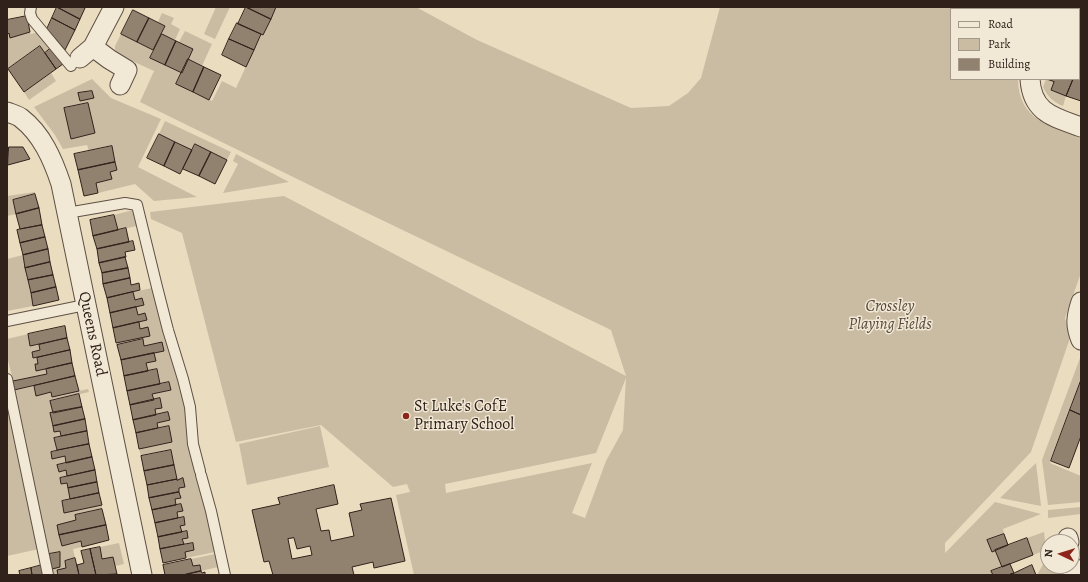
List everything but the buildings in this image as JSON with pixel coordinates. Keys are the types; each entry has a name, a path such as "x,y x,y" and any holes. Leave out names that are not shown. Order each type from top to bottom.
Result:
{"street":[{"path":"114,7 81,57 109,59 129,77"},
{"path":"1030,80 1032,95 1041,108 1052,116 1081,127"},
{"name":"Queens Road","path":"7,112 20,117 31,127 52,158 61,184 142,575"},
{"path":"1081,302 1077,314 1077,326 1081,340"}],"lane":[{"path":"31,7 30,14 32,19 81,57"},
{"path":"67,213 125,203 137,204 168,330 190,407 193,444 211,510 225,575"},
{"path":"7,321 85,305"},
{"path":"7,379 48,575"}],"green space":[{"path":"216,7 230,7 215,39 204,34"},
{"name":"Crossley Playing Fields","path":"276,7 416,7 477,40 631,108 669,106 688,93 701,78 720,7 1042,7 950,8 950,80 1018,80 1019,93 1023,104 1030,112 1047,125 1081,138 1081,273 1065,318 1070,338 1031,452 945,543 945,553 995,502 1041,514 1003,529 1004,534 987,540 992,551 995,550 1002,567 991,571 993,575 414,575 396,495 410,492 407,484 393,487 321,425 236,442 182,233 151,219 150,212 284,196 626,376 611,330 140,102 154,71 115,53 115,46 121,34 153,50 150,58 182,73 177,84 212,101 222,81 236,88 261,34 263,35","holes":["626,378 623,430 606,461 585,518 572,513 592,463 446,493 445,484 596,453"]},
{"path":"162,13 174,18 171,24 180,29 175,40 162,34 165,26 158,22"},
{"path":"185,31 212,44 202,66 188,59 193,49 179,42"},
{"path":"30,32 31,34 38,32 51,48 45,53 40,46 7,69 7,35 9,33 10,38"},
{"path":"51,73 56,81 29,100 24,92"},
{"path":"92,79 111,98 161,119 138,167 197,197 154,201 135,184 98,193 96,183 112,179 110,172 117,170 112,146 89,151 87,145 63,149 55,135 34,107","holes":["88,103 95,133 71,139 64,108"]},
{"path":"1046,80 1054,82 1051,90 1066,96 1063,106 1051,99 1043,87"},
{"path":"165,121 231,152 227,160 195,144 192,150 159,134"},
{"path":"236,154 289,182 223,193 238,164 233,161"},
{"path":"35,192 35,194 13,200 16,214 7,216 7,196"},
{"path":"133,210 137,226 118,230 114,215"},
{"path":"23,255 33,306 7,311 7,259"},
{"path":"152,288 180,379 215,552 186,558 185,552 194,550 193,543 184,544 182,539 188,538 187,531 182,532 180,526 185,525 184,517 178,518 177,512 183,511 181,504 176,505 175,499 181,498 179,488 185,486 183,479 177,480 171,450 141,456 139,449 172,442 169,426 158,428 157,423 170,420 156,415 155,409 162,407 160,399 154,400 152,394 171,390 169,382 160,384 157,369 148,371 146,363 156,361 154,353 164,351 162,342 144,346 143,339 117,345 116,343 140,329 139,322 147,320 145,313 138,315 136,307 144,305 142,298 135,300 133,292"},
{"path":"28,334 30,346 39,345 40,350 32,352 33,358 37,358 38,364 35,365 36,371 46,369 47,374 13,381 7,356 7,339"},
{"path":"1080,358 1081,380 1050,463 1081,476 1081,502 1048,505 1042,460"},
{"path":"34,386 36,395 51,392 52,397 88,389 89,392 50,401 53,413 50,414 54,431 60,431 61,436 54,438 57,450 51,452 52,458 65,456 66,463 57,465 59,472 66,470 67,476 60,478 61,484 67,483 70,499 62,501 64,513 102,505 102,509 75,515 76,520 57,525 62,546 81,541 82,547 73,549 75,558 65,561 66,568 57,570 58,575 53,575 52,569 60,552 49,554 14,390"},
{"path":"7,408 8,414 10,414 39,549 7,556"},
{"path":"320,426 329,467 247,485 239,444"},
{"path":"1036,463 1041,506 1000,498"},
{"path":"1081,507 1081,514 1048,518 1048,510"},
{"path":"1044,532 1044,534 1040,534 1040,552 1033,555 1027,538"},
{"path":"119,543 124,564 115,566 102,559 100,547"},
{"path":"215,554 218,567 201,571 200,565 193,566 191,559"},
{"path":"1040,570 1040,574 1058,574 1037,575"}],"place":[{"name":"St Luke's CofE Primary School","path":"406,416"}]}
